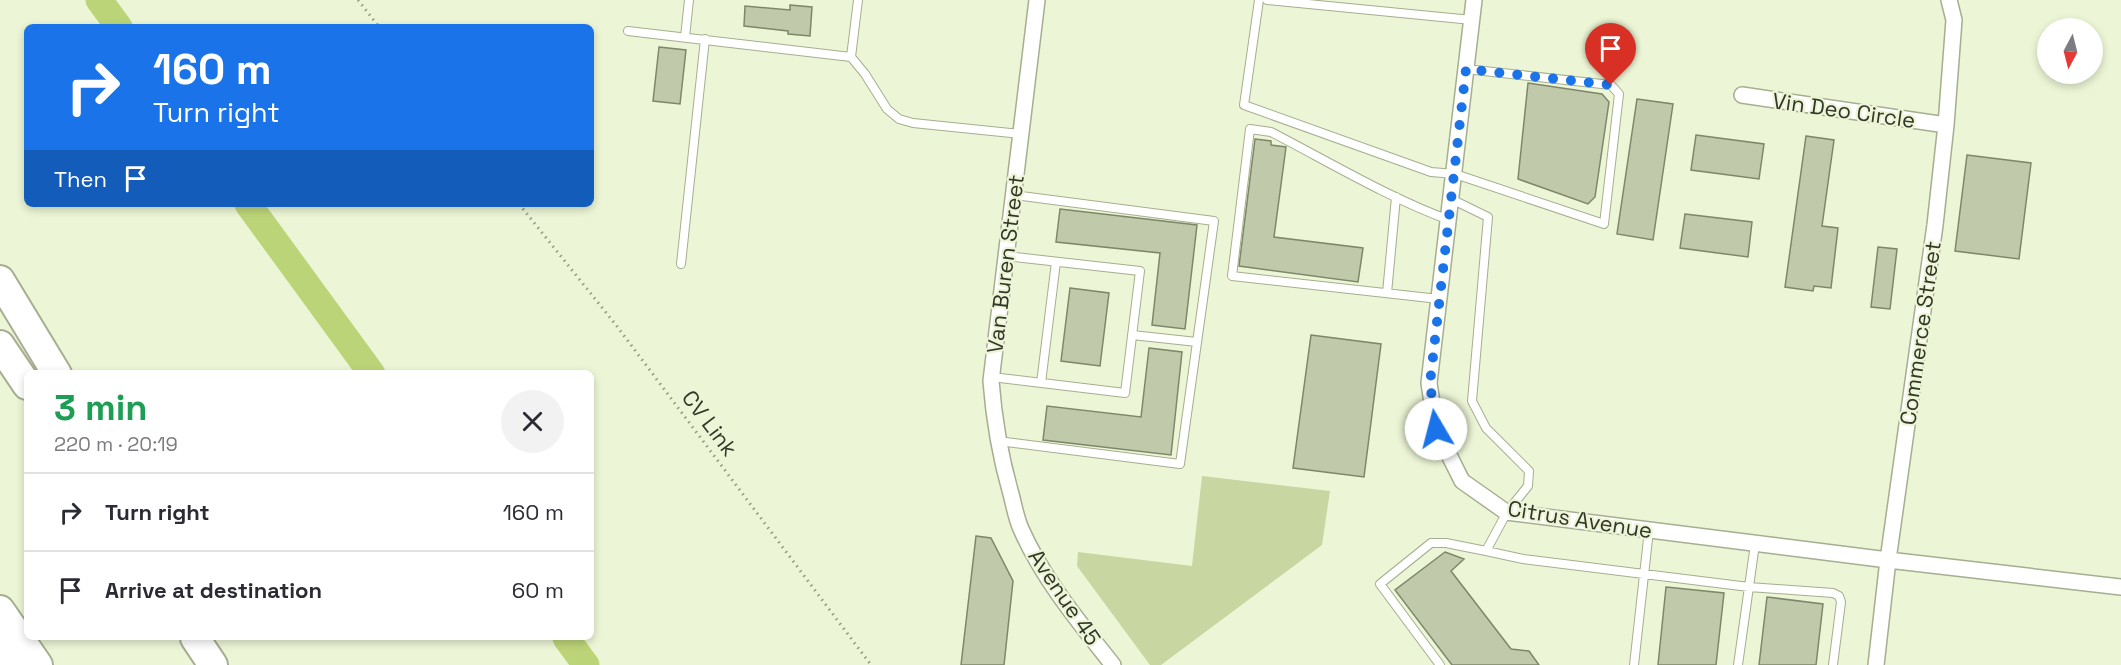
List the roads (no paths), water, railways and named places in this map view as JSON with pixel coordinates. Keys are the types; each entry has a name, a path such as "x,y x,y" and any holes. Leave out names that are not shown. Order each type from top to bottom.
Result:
{"highway":[{"path":"0,280 55,370"},
{"path":"0,345 24,381"},
{"path":"0,610 38,665"},
{"path":"196,640 213,665"},
{"path":"0,649 11,665"}],"street":[{"name":"Van Buren Street","path":"1020,526 994,420 992,376 1037,0"},
{"name":"Citrus Avenue","path":"1474,0 1430,383 1436,429 1462,481 1507,512 2121,587"},
{"name":"Commerce Street","path":"1876,665 1946,125 1954,20 1949,0"},
{"name":"Vin Deo Circle","path":"1742,95 1946,125"},
{"name":"Avenue 45","path":"1020,526 1037,561 1058,594 1113,665"}],"lane":[{"path":"685,37 689,0"},
{"path":"851,57 858,0"},
{"path":"1259,0 1244,105 1431,172 1455,174 1604,224 1619,94 1611,85 1466,69"},
{"path":"1267,0 1472,20"},
{"path":"628,31 851,57 866,74 887,109 899,119 913,123 1021,134"},
{"path":"681,264 705,39"},
{"path":"1439,299 1232,276 1250,129 1271,132 1411,206 1449,220"},
{"path":"998,441 1180,464 1214,221 1014,195"},
{"path":"1387,293 1396,197"},
{"path":"1451,199 1488,217 1472,401 1486,428 1529,471 1528,486 1507,512 1486,551"},
{"path":"992,376 1125,393 1140,271 1006,256"},
{"path":"1041,383 1056,262"},
{"path":"1132,334 1197,342"},
{"path":"1634,665 1649,530"},
{"path":"1440,665 1380,584 1431,543 1446,543 1523,559 1749,587 1833,593 1839,596 1841,602 1833,665"},
{"path":"1738,665 1755,544"}],"waterway":[{"path":"99,0 117,24"},
{"path":"250,207 369,370"},
{"path":"567,640 586,665"}]}
